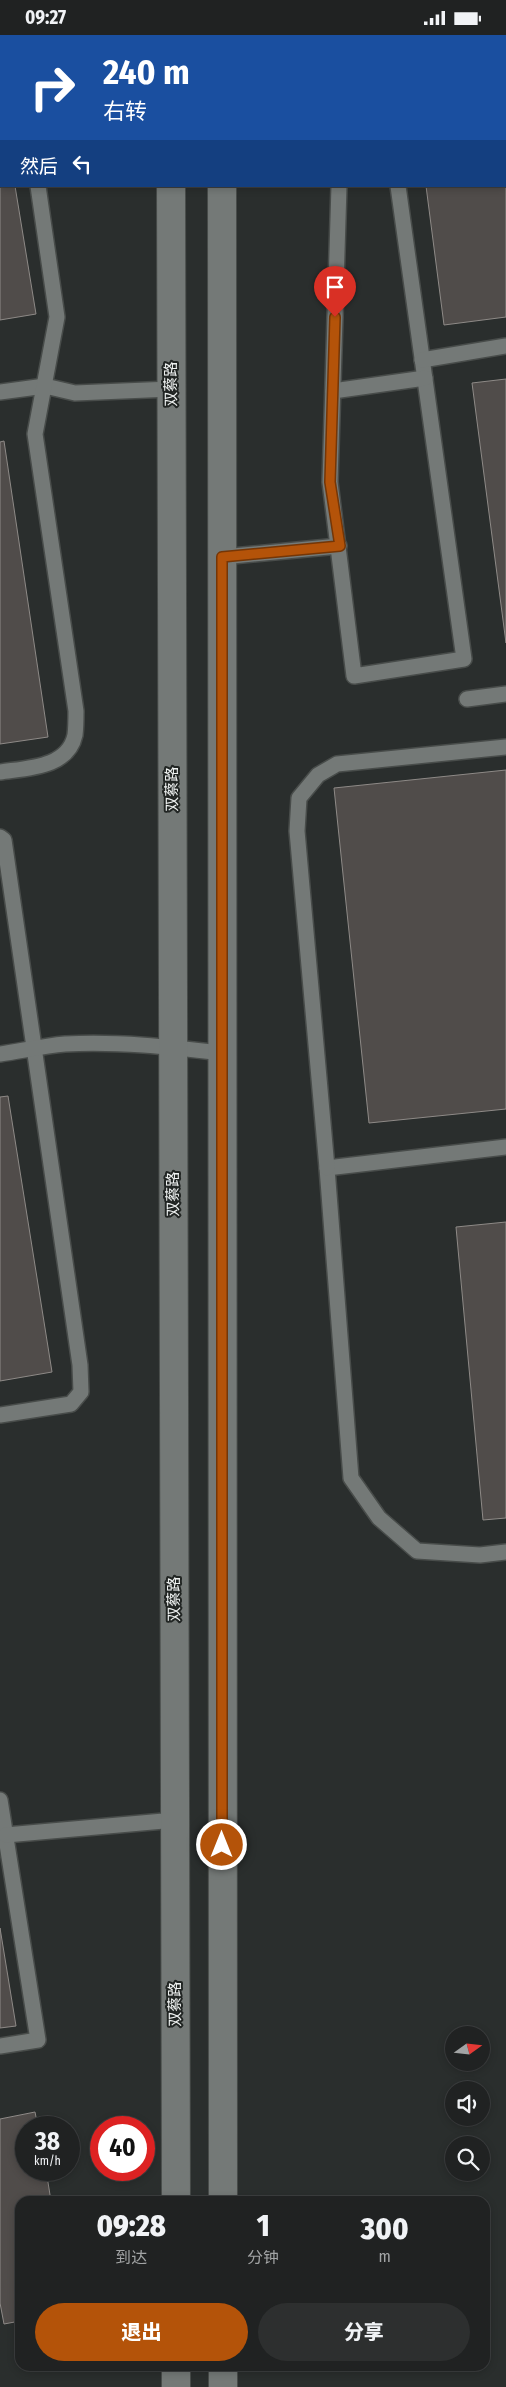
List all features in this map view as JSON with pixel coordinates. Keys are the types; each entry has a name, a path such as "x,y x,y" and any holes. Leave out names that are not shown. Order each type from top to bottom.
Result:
{"street":[{"name":"双蔡路","path":"171,187 176,2196"},
{"path":"222,187 223,2196"},
{"path":"176,2371 176,2387"},
{"path":"223,2371 223,2387"}],"lane":[{"path":"0,772 52,763 68,752 75,736 76,711 35,434 57,317 38,187"},
{"path":"339,187 330,482 340,546 354,677 464,659 398,187"},
{"path":"422,360 506,346"},
{"path":"333,391 425,377"},
{"path":"0,392 44,386 75,393 171,389"},
{"path":"222,557 340,546"},
{"path":"467,699 506,694"},
{"path":"506,747 337,764 318,775 299,798 297,831 327,1168 351,1478 379,1518 417,1551 480,1555 506,1552"},
{"path":"0,837 4,840 80,1365 82,1392 71,1404 0,1415"},
{"path":"0,1054 63,1044 108,1043 222,1053"},
{"path":"327,1168 506,1147"},
{"path":"0,1800 38,2040 0,2046"},
{"path":"6,1835 175,1820"}],"building":[{"path":"0,187 15,187 36,314 0,320"},
{"path":"426,187 506,187 506,317 444,325"},
{"path":"506,379 506,643 472,383"},
{"path":"4,441 48,737 0,744 0,442"},
{"path":"506,770 506,1109 369,1123 334,788"},
{"path":"8,1096 52,1372 0,1381 0,1097"},
{"path":"506,1222 506,1518 483,1520 456,1227"},
{"path":"0,1928 16,2026 0,2028"},
{"path":"35,2112 36,2116 15,2116"},
{"path":"15,2116 15,2181 48,2181 50,2196 15,2196 15,2322 4,2324 0,2303 0,2119"}],"route":[{"path":"222,1845 222,557 340,546 330,482 335,317"}]}
